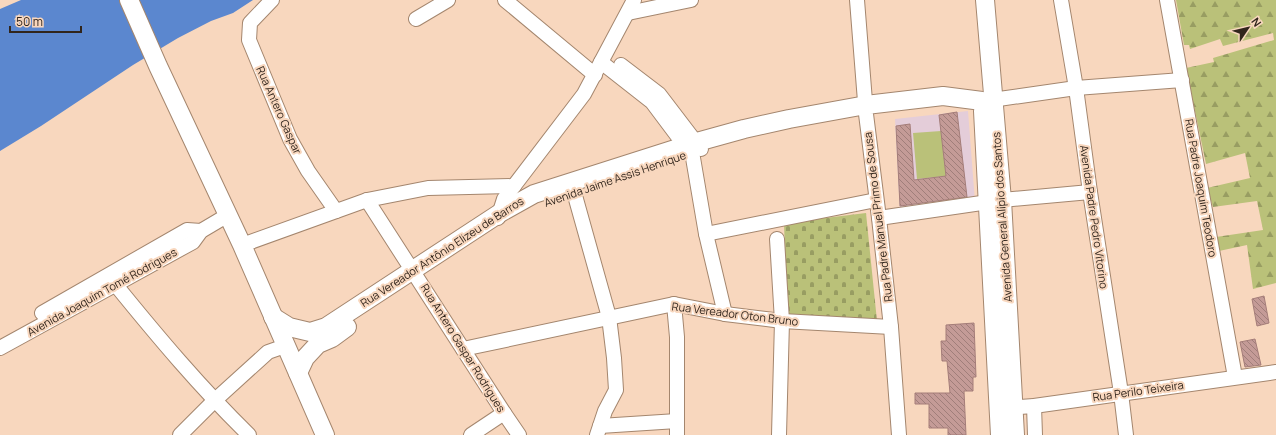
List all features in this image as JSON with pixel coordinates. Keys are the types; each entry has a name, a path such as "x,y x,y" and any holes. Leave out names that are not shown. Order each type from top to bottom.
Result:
{"main road":[{"path":"129,0 158,66 242,245 325,435"},
{"name":"Avenida General Alípio dos Santos","path":"977,0 988,100"},
{"name":"Avenida General Alípio dos Santos","path":"985,0 988,100 1007,408 1015,435"},
{"name":"Avenida Jaime Assis Henrique","path":"298,373 314,338 332,338 415,274 498,219 507,218 694,147 866,109 944,105 961,98 988,100"},
{"name":"Rua Vereador Antônio Elizeu de Barros","path":"498,219 534,194 694,147"},
{"path":"273,317 314,338"},
{"path":"285,346 298,348 314,338"},
{"name":"Avenida General Alípio dos Santos","path":"1000,435 1007,408"}],"street":[{"name":"Rua Antero Gaspar","path":"272,0 250,23 249,40 290,139 308,171 336,211"},
{"path":"416,20 448,0"},
{"path":"505,0 601,64 659,94 694,147 706,234 725,314"},
{"path":"498,219 504,199 584,94 631,6 692,0"},
{"name":"Rua Padre Manuel Primo de Sousa","path":"857,0 866,109 891,327 899,435"},
{"name":"Avenida Padre Pedro Vitorino","path":"1061,0 1076,88 1126,435"},
{"name":"Rua Padre Joaquim Teodoro","path":"1167,0 1235,377"},
{"path":"988,100 1076,88 1182,80"},
{"path":"242,245 367,200 428,188 514,186"},
{"path":"574,192 609,317 614,358 616,390 605,411 599,431 677,421"},
{"path":"879,218 995,201 1090,192"},
{"name":"Rua Antero Gaspar Rodrigues","path":"367,200 519,435"},
{"path":"706,234 876,200"},
{"name":"Avenida Joaquim Tomé Rodrigues","path":"0,348 193,242 201,231 228,215"},
{"name":"Avenida Joaquim Tomé Rodrigues","path":"0,337 187,230 201,231"},
{"path":"777,239 782,321 779,435"},
{"path":"115,284 165,346 214,401 249,435"},
{"path":"674,304 676,337 677,435"},
{"name":"Rua Vereador Oton Bruno","path":"463,349 674,304 725,314 782,321 891,327"},
{"path":"180,435 214,401 268,352 285,346"},
{"name":"Rua Perilo Teixeira","path":"1007,408 1034,406 1276,372"},
{"path":"1034,406 1035,435"},
{"path":"471,435 504,413"}],"shaded area":[{"path":"968,111 975,202 900,213 895,119"}],"green space":[{"path":"1176,0 1276,0 1276,283 1253,289 1247,245 1219,251 1216,237 1263,230 1257,201 1213,207 1207,188 1250,178 1245,153 1206,164 1186,68 1214,62 1213,58 1274,40 1273,33 1223,46 1220,39 1190,49 1189,45 1184,45"},
{"path":"941,131 946,176 917,179 913,133"},
{"path":"866,213 877,321 787,314 784,223"}],"water":[{"path":"21,0 253,0 233,13 211,21 178,38 133,65 41,126 0,151 0,9"}],"building":[{"path":"957,112 967,197 900,206 896,126 910,124 914,180 946,176 939,115"},
{"path":"1264,296 1269,323 1257,326 1252,299"},
{"path":"974,323 976,377 973,377 973,391 964,391 966,435 948,435 948,428 929,428 929,404 915,404 915,393 950,393 947,361 942,361 941,341 946,341 946,325"},
{"path":"1255,339 1261,365 1245,367 1240,342"}]}
